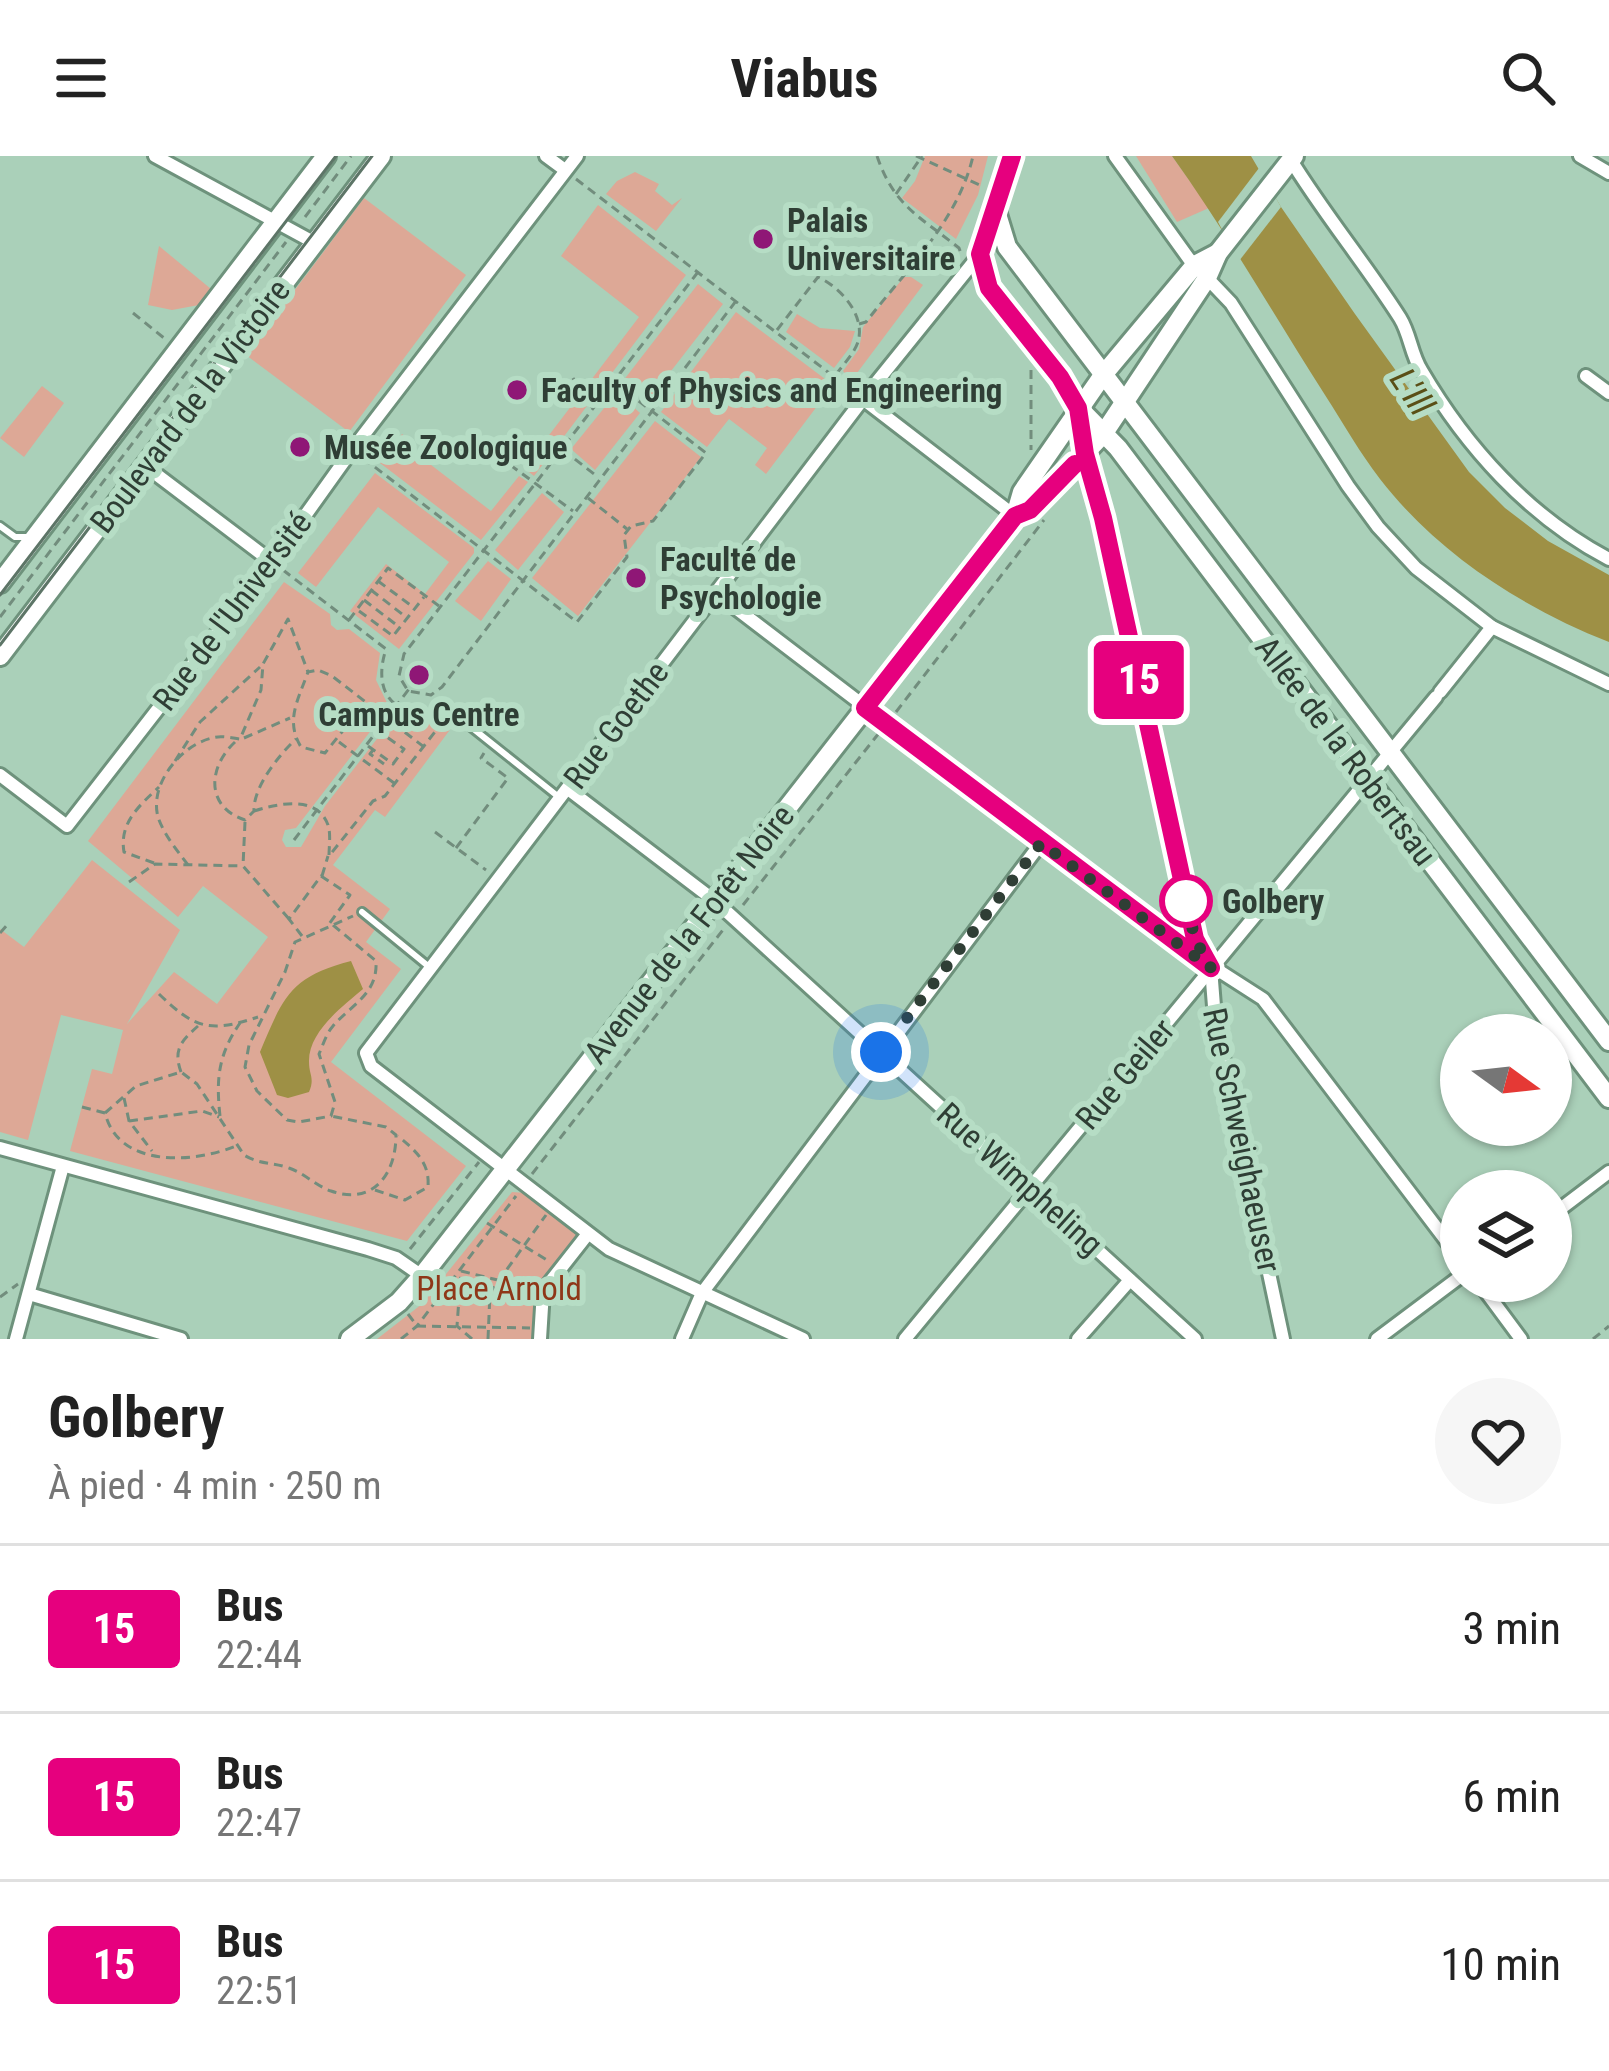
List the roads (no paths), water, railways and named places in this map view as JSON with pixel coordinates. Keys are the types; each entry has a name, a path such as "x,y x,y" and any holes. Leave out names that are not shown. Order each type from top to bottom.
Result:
{"main road":[{"name":"Boulevard de la Victoire","path":"0,584 272,244 277,221 304,202 326,156"},
{"name":"Boulevard de la Victoire","path":"0,656 381,156"},
{"path":"1012,156 999,203 973,261 1078,408 1085,454"},
{"path":"1201,272 1291,157"},
{"name":"Allée de la Robertsau","path":"999,203 1007,247 1609,1043"},
{"name":"Avenue de la Forêt Noire","path":"350,1339 399,1302 422,1276 1015,516 1022,492 1103,375 1201,272"},
{"name":"Avenue de la Forêt Noire","path":"1015,516 1038,503 1104,434 1201,272"},
{"name":"Allée de la Robertsau","path":"1078,408 1104,434 1609,1098"},
{"path":"1584,1064 1609,1043"}],"street":[{"path":"155,156 315,243"},
{"path":"546,156 565,170"},
{"name":"Rue de l'Université","path":"0,775 67,826 577,156"},
{"path":"1115,156 1201,272 1232,303 1378,527 1416,568 1492,627 1541,655 1609,684"},
{"path":"1580,156 1609,172"},
{"path":"1291,157 1404,324 1418,365 1496,472 1549,520 1609,559"},
{"name":"Rue Goethe","path":"802,1339 609,1250 370,1066 366,1053 973,261"},
{"path":"1586,376 1609,393"},
{"path":"863,399 1015,516"},
{"name":"Rue Schweighaeuser","path":"1085,454 1195,939 1211,968 1215,1019 1283,1339"},
{"path":"144,465 272,562"},
{"path":"716,593 1156,929 1263,999 1440,1232"},
{"name":"Rue Geiler","path":"905,1339 1492,627"},
{"name":"Rue Wimpheling","path":"565,794 715,901 1195,1339"},
{"path":"682,1339 702,1293 1041,843"},
{"path":"0,1148 401,1261 422,1276"},
{"path":"16,1339 63,1166"},
{"path":"1572,1200 1609,1172"},
{"path":"540,1334 543,1292 587,1235"},
{"path":"1078,1339 1130,1280"},
{"path":"1377,1339 1440,1292"},
{"path":"29,1294 181,1339"},
{"path":"1494,1302 1521,1339"}],"lane":[{"path":"16,562 28,536 46,514 56,512"},
{"path":"0,526 15,537 28,536"},
{"path":"446,707 565,794"},
{"path":"362,912 431,968"}],"tram line":[{"path":"0,595 336,156"},
{"path":"0,645 372,156"}],"place":[{"name":"Palais Universitaire","path":"763,239"},
{"name":"Faculty of Physics and Engineering","path":"517,390"},
{"name":"Musée Zoologique","path":"300,447"},
{"name":"Faculté de Psychologie","path":"636,578"},
{"name":"Campus Centre","path":"419,675"},
{"name":"Golbery","path":"1186,901"}],"water label":[{"name":"L'Ill","path":"1412,392"}],"park label":[{"name":"Place Arnold","path":"499,1288"}]}
